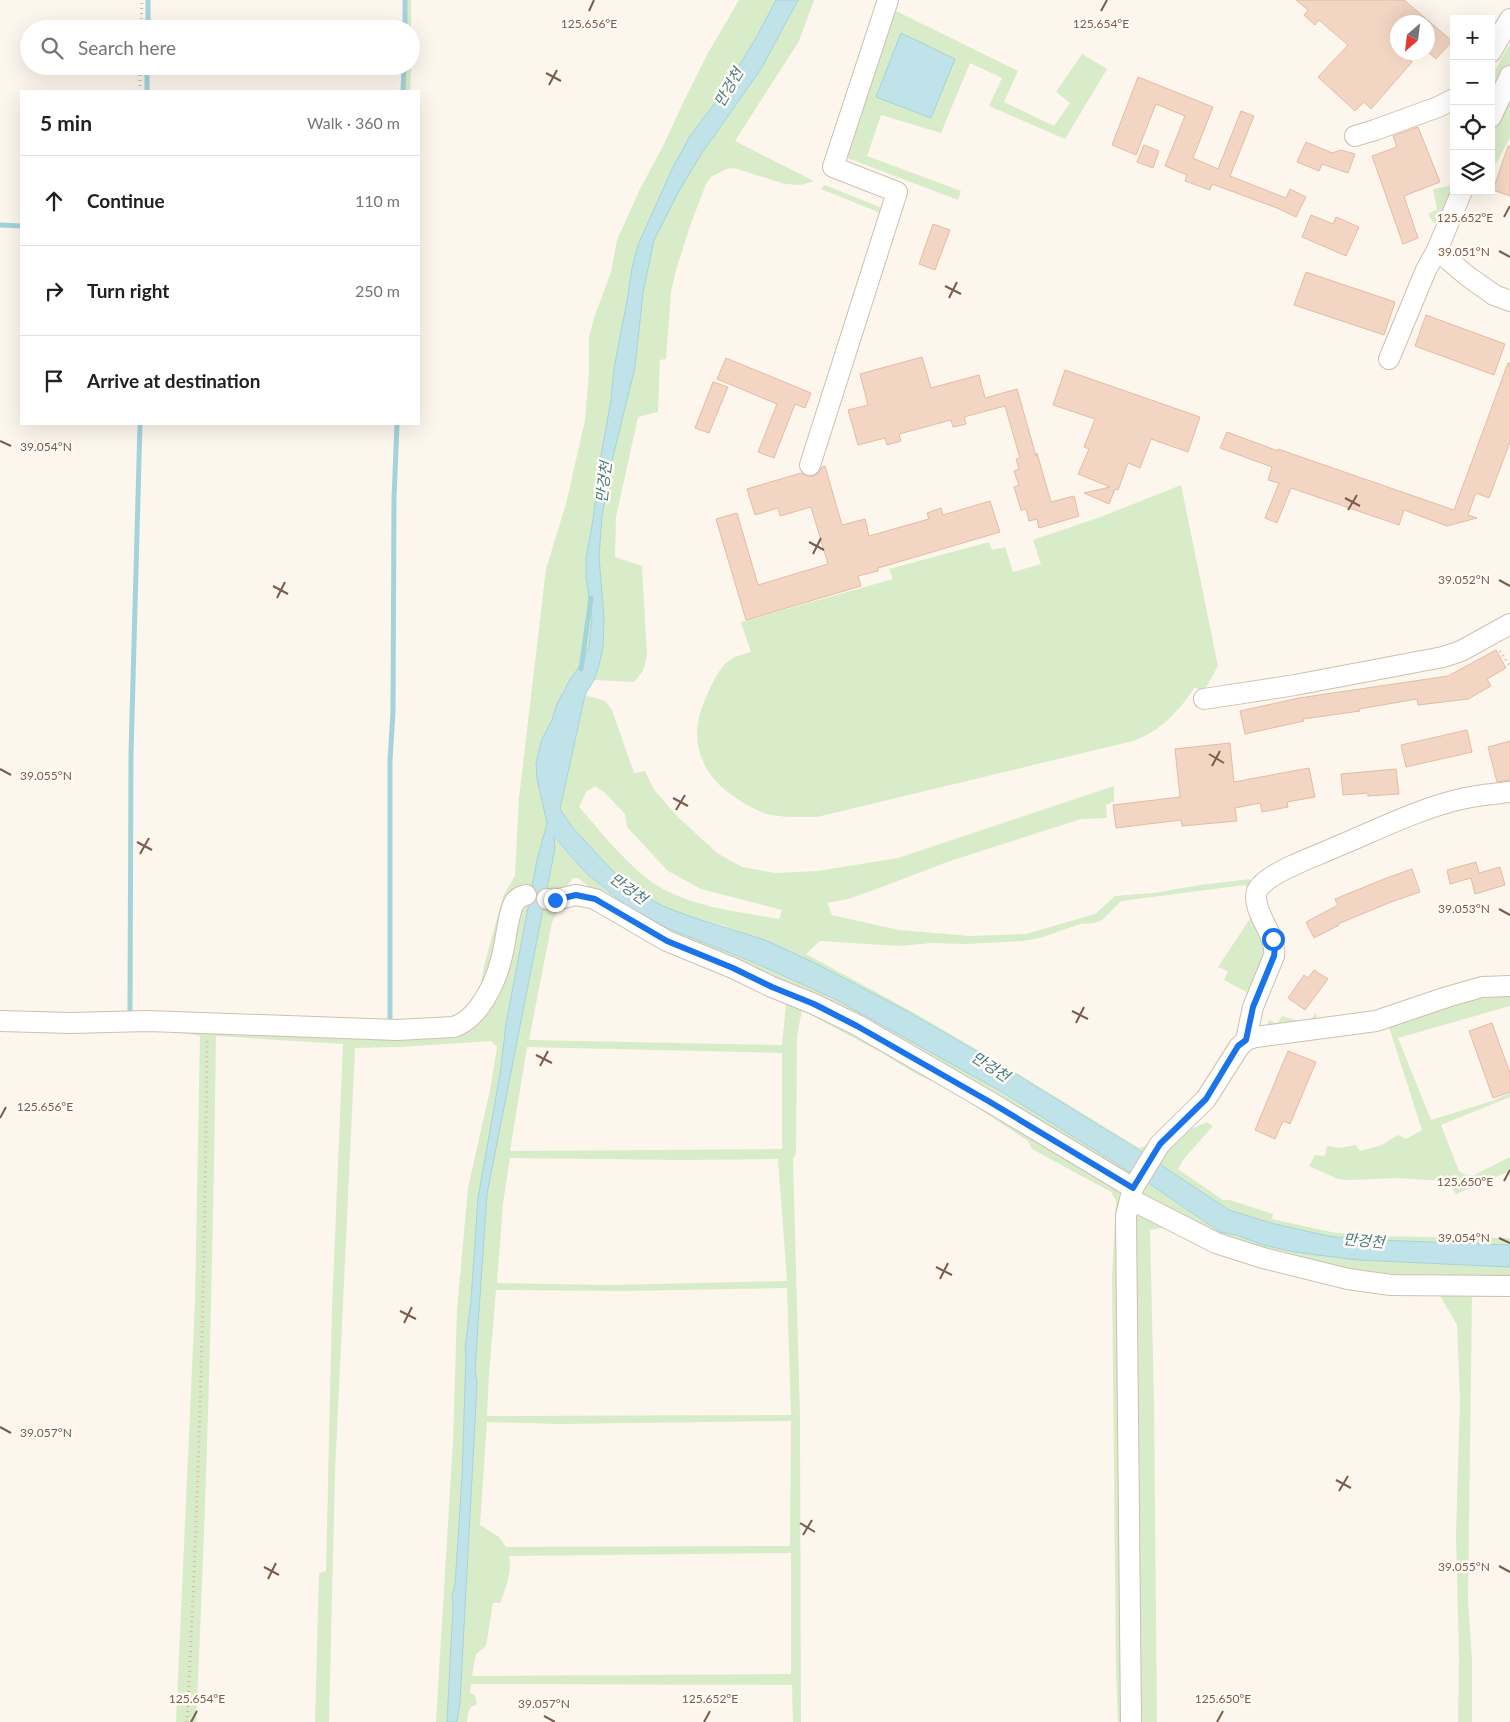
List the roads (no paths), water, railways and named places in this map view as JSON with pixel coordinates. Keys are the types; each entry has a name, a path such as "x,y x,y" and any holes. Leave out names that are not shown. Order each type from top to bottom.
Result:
{"street":[{"path":"810,466 897,192 833,168 888,0"},
{"path":"1495,45 1510,19"},
{"path":"1495,108 1510,76"},
{"path":"1355,136 1450,101"},
{"path":"1389,359 1426,270 1438,250 1460,195"},
{"path":"1438,250 1466,275 1494,295 1508,297"},
{"path":"1204,699 1443,657 1461,651 1510,624"},
{"path":"1246,1040 1253,1007 1274,956 1275,948 1256,900 1257,890 1261,884 1304,861 1408,816 1461,799 1510,792"},
{"path":"0,1021 71,1024 148,1021 397,1030 444,1028 460,1025 474,1015 494,981 501,961 514,904 521,896 526,895"},
{"path":"547,899 555,900 576,895 595,899 667,941 814,1004 857,1026 982,1097 1134,1189 1216,1243 1264,1258 1348,1279 1390,1285 1510,1286"},
{"path":"1131,1722 1126,1216 1134,1189 1160,1144 1206,1099 1238,1046 1246,1040 1256,1037 1376,1021 1482,987 1510,986"}],"water":[{"path":"776,0 798,0 761,69 700,156 678,193 654,240 643,293 635,367 612,461 602,516 599,557 604,617 603,647 594,680 585,695 560,809 573,828 625,884 650,899 689,916 765,940 815,963 907,1011 1011,1071 1147,1155 1135,1175 1000,1091 835,999 753,962 667,928 625,905 586,873 554,837 555,848 487,1194 475,1369 477,1384 460,1702 457,1722 447,1722 452,1595 455,1585 462,1477 465,1350 471,1300 478,1198 500,1074 506,1024 537,860 547,823 537,779 536,763 542,739 552,720 557,704 569,681 584,660 589,646 592,618 586,577 586,558 611,400 614,368 638,245 673,167 690,136 721,95 757,36"},
{"path":"901,33 955,59 931,118 876,97"},
{"path":"1155,1161 1229,1210 1271,1223 1328,1236 1352,1239 1510,1245 1510,1267 1358,1260 1294,1252 1263,1245 1236,1235 1220,1232 1144,1180"}],"waterway":[{"path":"148,0 148,20"},
{"path":"405,0 405,20"},
{"path":"147,75 147,90"},
{"path":"403,90 404,75"},
{"path":"0,225 20,226"},
{"path":"130,1010 131,754 140,425"},
{"path":"390,1021 390,760 393,712 394,499 397,425"},
{"name":"만겅천","path":"581,669 591,598"}]}
